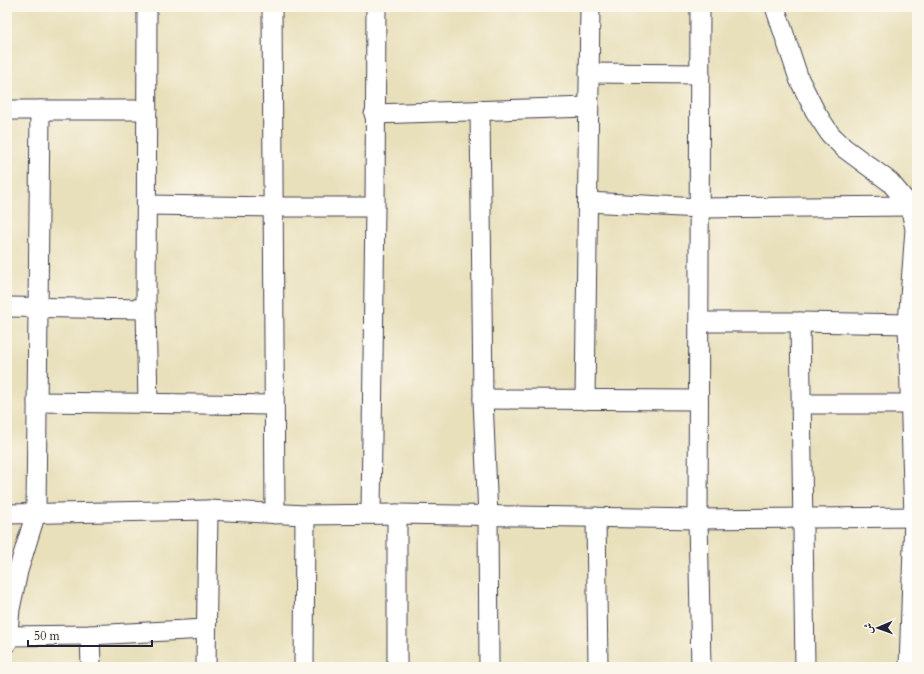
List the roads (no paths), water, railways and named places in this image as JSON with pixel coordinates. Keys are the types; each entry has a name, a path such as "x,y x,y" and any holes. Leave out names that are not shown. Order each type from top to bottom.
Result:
{"street":[{"path":"147,7 146,309 148,404"},
{"path":"272,7 275,514"},
{"path":"371,514 376,7"},
{"path":"585,400 590,7"},
{"path":"700,7 698,519 701,667"},
{"path":"775,7 799,79 815,111 830,134 844,148 890,182 910,206 914,229 908,324 913,404 915,517 909,667"},
{"path":"589,73 700,74"},
{"path":"374,114 588,107"},
{"path":"7,110 147,110"},
{"path":"40,110 36,513 18,571 10,609 7,640 206,628"},
{"path":"480,110 483,399 488,517 489,667"},
{"path":"588,202 699,208 910,206"},
{"path":"147,204 273,207 375,207"},
{"path":"7,307 146,309"},
{"path":"699,322 908,324"},
{"path":"800,322 805,667"},
{"path":"483,399 698,400"},
{"path":"37,402 274,405"},
{"path":"801,404 913,404"},
{"path":"7,514 208,510 305,515 397,514 488,517 804,519 915,517"},
{"path":"206,667 208,510"},
{"path":"397,514 397,667"},
{"path":"304,667 305,515"},
{"path":"596,517 598,667"},
{"path":"90,635 91,667"}]}
